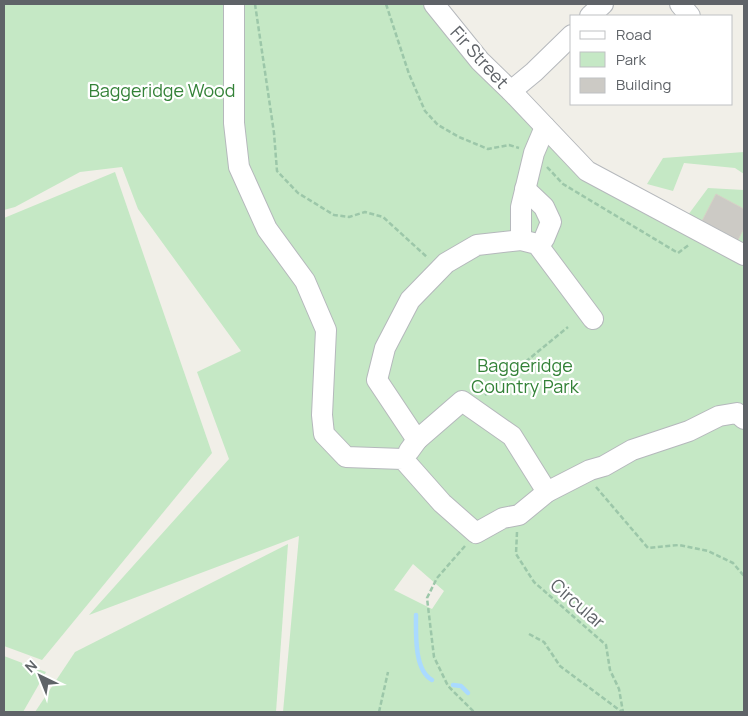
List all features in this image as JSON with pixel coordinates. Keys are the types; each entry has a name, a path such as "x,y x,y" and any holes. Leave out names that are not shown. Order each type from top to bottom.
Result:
{"street":[{"path":"234,4 234,123 239,167 267,229 305,281 326,330 322,416 324,434 346,457 403,459 442,503 476,533 503,518 519,516 547,492 585,472 604,466 632,450 689,432 720,416 738,413 744,419"},
{"name":"Fir Street","path":"434,4 480,61 587,171 744,255"},
{"path":"591,15 603,4"},
{"path":"680,4 689,15"},
{"path":"511,91 534,72 570,37"},
{"path":"521,240 521,207 534,153 544,128"},
{"path":"525,189 544,207 551,222 544,239"},
{"path":"416,440 377,380 385,348 410,300 446,263 477,244 521,240 537,244 593,319"},
{"path":"403,459 416,440 462,400 512,436 547,492"}],"path":[{"path":"255,4 278,171 298,193 334,216 349,217 365,212 384,217 441,268"},
{"path":"485,395 568,327"},
{"path":"585,472 648,548 679,545 708,551 733,563 744,576"},
{"name":"Circular","path":"519,516 516,554 534,582 606,645 610,670 619,689 623,712"},
{"path":"474,712 448,686 434,657 427,598 437,578 476,533"},
{"path":"529,634 544,642 560,666 623,712"},
{"path":"379,712 388,672"}],"green space":[{"name":"Baggeridge Country Park","path":"4,4 443,4 565,155 688,215 708,188 744,190 744,712 283,712 299,536 89,615 229,459 197,372 241,351 138,209 122,167 80,172 15,207 4,210","holes":["413,564 444,591 432,609 394,590"]},
{"path":"744,152 744,174 735,168 684,163 673,191 647,184 663,158"},
{"path":"115,172 212,453 42,660 4,646 4,218"},
{"path":"288,544 276,712 35,712 75,652"},
{"path":"4,656 46,672 23,712 4,712"}],"building":[{"path":"716,194 744,209 744,228 738,240 702,221"}],"waterway":[{"path":"416,615 416,641 419,660 426,675 432,680"},
{"path":"453,685 461,686 468,693"}],"park label":[{"name":"Baggeridge Wood","path":"162,90"}]}
